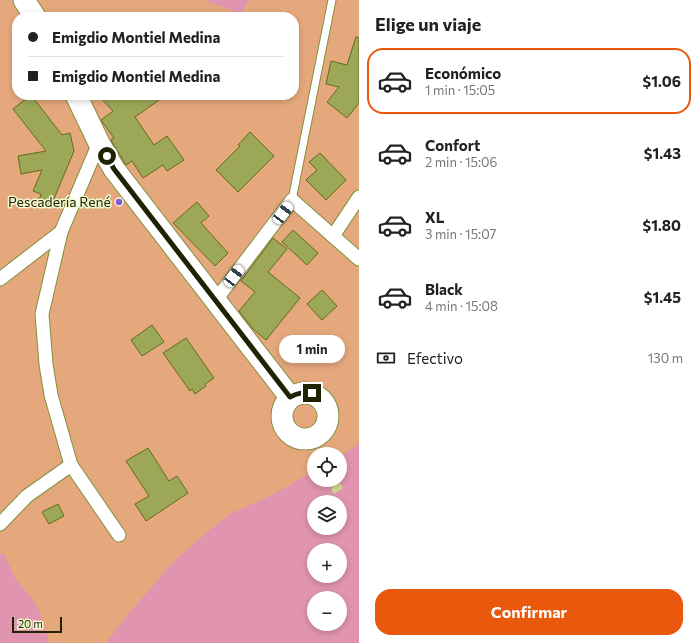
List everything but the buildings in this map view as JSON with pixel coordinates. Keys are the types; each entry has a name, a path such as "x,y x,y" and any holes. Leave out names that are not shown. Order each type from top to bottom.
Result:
{"main road":[{"path":"24,0 32,12"},
{"path":"78,100 99,143 114,169 290,397"}],"street":[{"path":"99,143 61,232 42,314 50,395 71,465 119,535"},
{"path":"333,236 359,197"},
{"path":"215,301 292,200 359,259"},
{"path":"0,279 61,232"},
{"path":"0,524 27,496 71,465"}],"lane":[{"path":"292,200 332,0"}],"shaded area":[{"path":"0,0 359,0 359,604 347,600 347,591 307,591 307,631 317,631 321,643 0,643"},
{"path":"204,0 249,0 242,12 236,12"},
{"path":"359,444 359,643 106,643 125,618 173,562 207,532 232,513 268,497 307,475 307,487 347,487 347,452"},
{"path":"0,554 4,554 16,579 33,600 40,612 49,643 0,643"}],"pier":[{"path":"333,487 343,488 334,494 331,489"}],"place":[{"name":"Pescadería René","path":"119,202"}],"route":[{"path":"107,156 114,169 290,397 304,392 312,393"}]}
